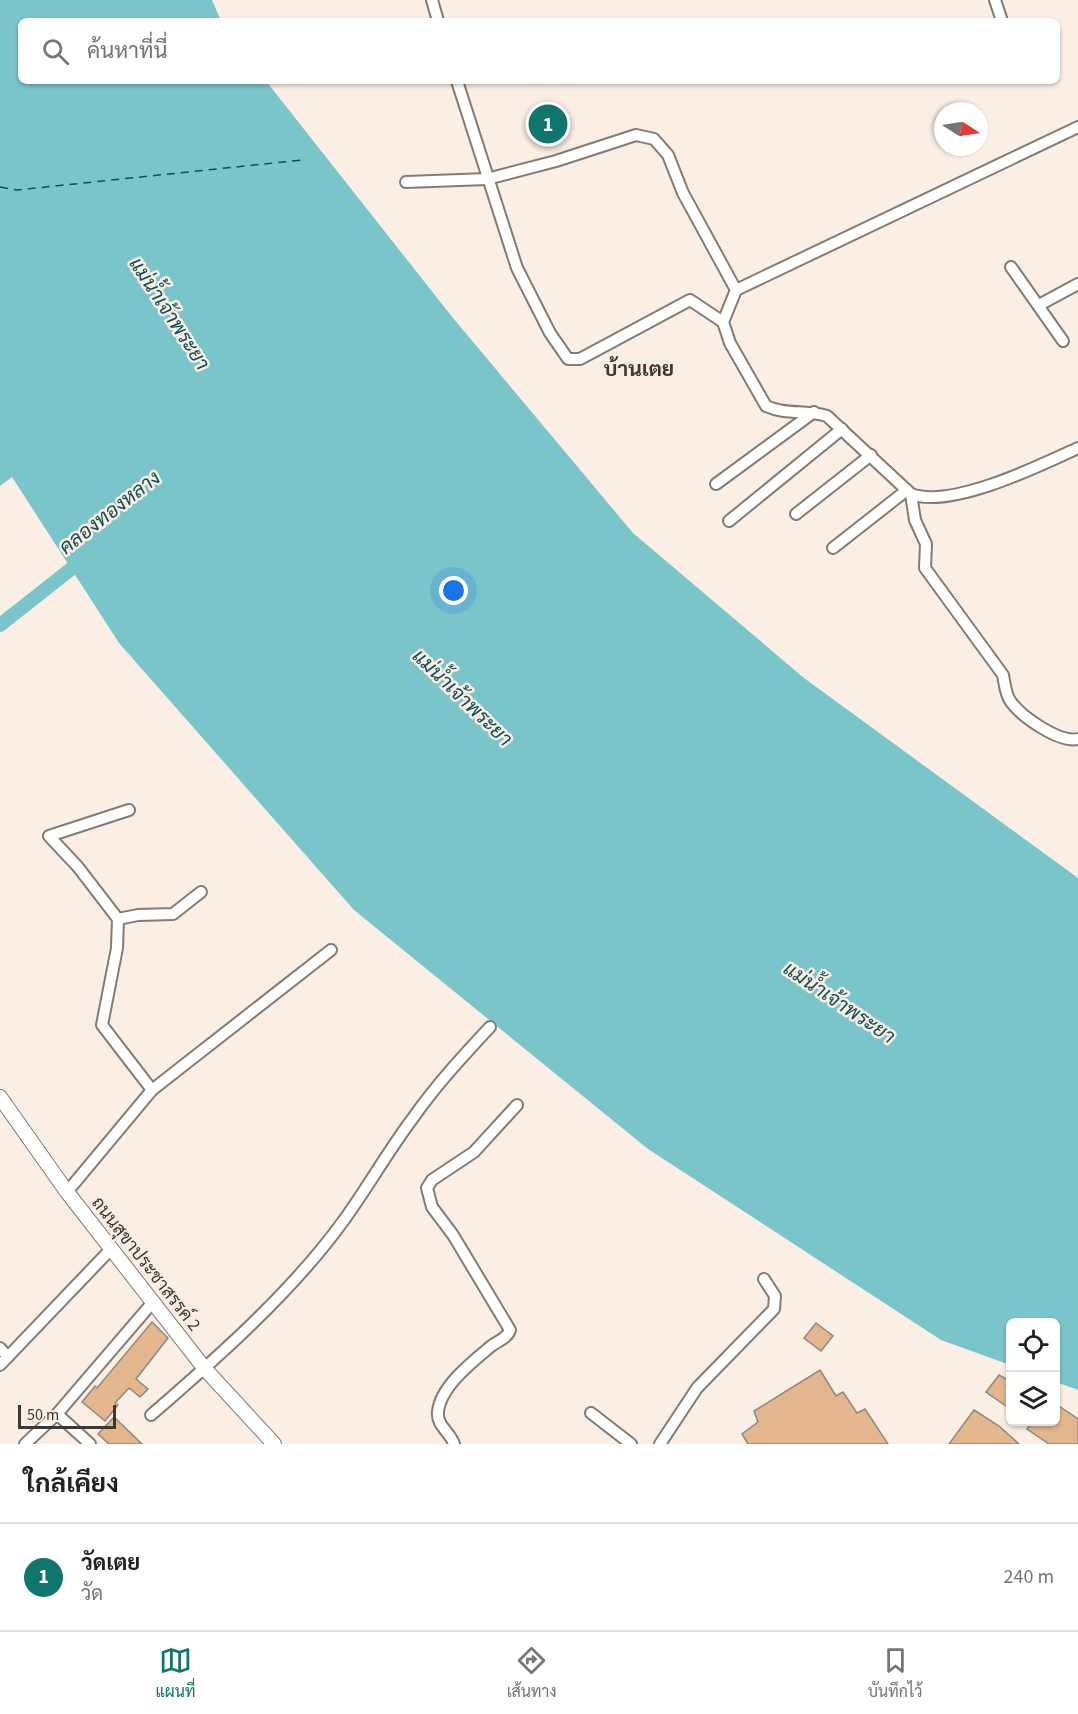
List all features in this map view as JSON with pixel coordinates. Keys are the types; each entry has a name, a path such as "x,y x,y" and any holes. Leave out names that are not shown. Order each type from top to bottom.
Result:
{"street":[{"path":"432,0 437,18"},
{"path":"995,0 1001,18"},
{"path":"458,84 517,268 550,333 568,359 580,359 690,300 723,322 730,343 766,406 775,410 814,412 827,416 909,492 928,497 966,491 1031,470 1078,448"},
{"path":"723,322 736,290 1078,127"},
{"path":"406,182 488,179 556,161 636,135 647,136 654,139 668,155 683,193 736,290"},
{"path":"1011,267 1063,341"},
{"path":"1039,305 1078,284"},
{"path":"716,484 814,412"},
{"path":"729,522 842,429"},
{"path":"796,514 871,455"},
{"path":"832,548 909,492"},
{"path":"909,492 915,520 924,537 925,568 1003,675 1006,694 1012,703 1059,738 1078,738"},
{"path":"129,810 49,836 78,867 118,919 115,956 102,1025 152,1090"},
{"path":"118,919 138,915 173,914 201,892"},
{"path":"67,1192 152,1090 330,950"},
{"path":"151,1415 205,1369 276,1300 343,1222 412,1118 453,1066 490,1027"},
{"name":"ถนนสุขาประชาสรรค์ 2","path":"0,1096 67,1192 205,1369 274,1444"},
{"path":"454,1444 438,1418 441,1402 452,1383 491,1346 508,1335 510,1330 453,1235 432,1207 427,1197 427,1188 432,1180 474,1152 517,1105"},
{"path":"0,1348 4,1361 111,1249"},
{"path":"660,1444 697,1388 774,1309 775,1296 764,1279"},
{"path":"25,1444 57,1414 153,1302"},
{"path":"591,1413 631,1444"},
{"path":"57,1414 90,1444"}],"water":[{"name":"แม่น้ำเจ้าพระยา","path":"0,0 212,0 220,18 18,18 18,84 268,84 453,318 633,533 804,678 1078,878 1078,1390 1060,1383 1060,1318 1006,1318 1006,1364 941,1340 648,1149 354,910 119,643 12,477 0,486"}],"building":[{"path":"152,1322 168,1338 136,1379 148,1389 140,1397 129,1388 115,1403 118,1405 105,1421 82,1402 95,1386 97,1388"},
{"path":"816,1323 833,1336 821,1351 804,1338"},
{"path":"820,1370 836,1396 843,1392 857,1413 865,1409 888,1444 748,1444 742,1434 758,1422 754,1411"},
{"path":"999,1375 1006,1379 1006,1406 986,1392"},
{"path":"1060,1407 1078,1419 1078,1444 1049,1444 1027,1429 1029,1426 1060,1426"},
{"path":"974,1410 999,1426 1019,1444 949,1444"},
{"path":"114,1417 142,1444 109,1444 98,1434"}],"waterway":[{"name":"คลองทองหลาง","path":"0,625 85,558"}],"ferry route":[{"path":"0,187 17,190 302,160"}],"place":[{"name":"วัดเตย","path":"548,124"}],"district":[{"name":"บ้านเตย","path":"639,369"}]}
